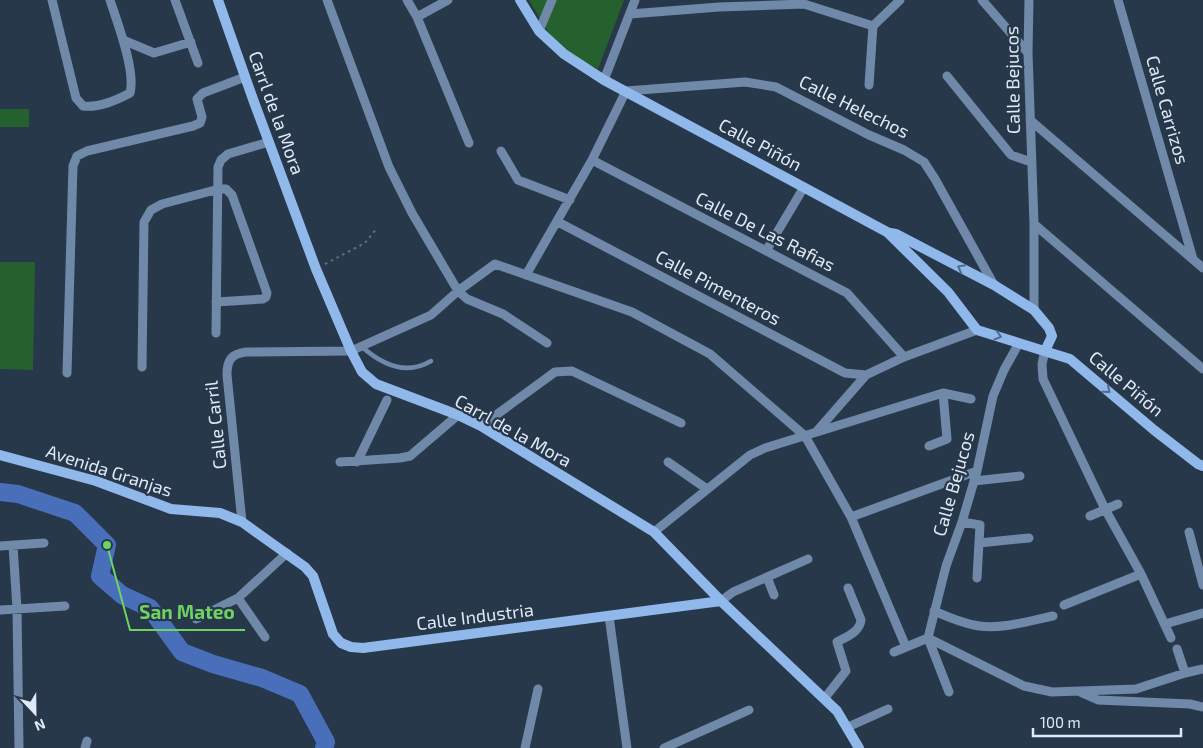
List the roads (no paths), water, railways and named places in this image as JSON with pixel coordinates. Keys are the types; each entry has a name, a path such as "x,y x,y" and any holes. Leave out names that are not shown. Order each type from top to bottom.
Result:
{"street":[{"path":"52,0 76,98 83,106 91,107 121,98 130,93 133,85 123,40 110,0"},
{"path":"175,0 198,63"},
{"name":"Carrl de la Mora","path":"218,0 316,269 362,372 376,384 458,414 481,426 654,532 721,601 837,711 859,748"},
{"path":"327,0 389,167 412,213 458,291 467,299 503,314 547,343"},
{"path":"407,0 417,17 469,143"},
{"path":"417,17 448,0"},
{"name":"Calle Piñón","path":"520,0 540,31 564,54 604,80 886,232 948,292 977,330"},
{"path":"540,31 552,0"},
{"path":"604,80 635,0"},
{"path":"869,85 873,26 900,0"},
{"path":"982,0 1028,53"},
{"name":"Calle Bejucos","path":"1029,0 1028,53 1034,224 1034,310"},
{"name":"Calle Carrizos","path":"1118,0 1193,259"},
{"path":"630,14 720,4 805,2 873,26"},
{"path":"123,40 154,53 191,42"},
{"path":"947,76 1011,155 1031,162"},
{"path":"68,373 73,166 77,156 87,151 194,126 200,123 202,117 197,98 203,93 245,77"},
{"name":"Calle Helechos","path":"626,91 745,82 776,87 869,135 904,150 924,162 932,173 994,285"},
{"path":"526,275 592,160 626,91"},
{"path":"1030,120 1203,268"},
{"path":"216,333 218,167 221,160 228,154 269,142"},
{"path":"501,151 518,180 570,200"},
{"name":"Calle De Las Rafias","path":"592,160 847,293 904,357"},
{"path":"766,251 804,188"},
{"path":"142,367 144,222 151,210 162,204 219,189 226,189 232,195 267,293 263,299 216,302"},
{"name":"Calle Pimenteros","path":"558,222 845,373 866,375"},
{"path":"1034,224 1203,369"},
{"path":"886,232 896,234 994,285 1034,310 1049,328 1052,336 1045,351 1042,364 1044,380 1105,509 1140,574 1171,638"},
{"path":"351,351 431,315 458,291 495,264 632,312 710,354 805,436 851,517 906,646"},
{"path":"817,432 866,375 904,357 977,330 1019,342"},
{"name":"Calle Piñón","path":"1019,342 1070,358 1154,430 1203,466"},
{"name":"Calle Bejucos","path":"928,638 946,566 978,471 994,396 1004,370 1019,342"},
{"name":"Calle Carril","path":"242,522 227,375 227,365 230,359 238,353 246,352 351,351"},
{"path":"481,426 555,372 572,371 681,423"},
{"path":"929,446 947,439 943,393"},
{"path":"654,532 750,455 765,448 943,393 971,399"},
{"path":"357,462 387,400"},
{"path":"340,462 410,456 458,414"},
{"name":"Avenida Granjas","path":"0,455 96,481 171,509 220,512 242,522 287,553"},
{"path":"668,462 707,489"},
{"path":"851,517 978,471"},
{"path":"974,481 1020,476"},
{"path":"1090,516 1118,504"},
{"path":"962,522 980,525 977,578"},
{"path":"1188,532 1203,585"},
{"path":"979,543 1029,538"},
{"path":"0,546 44,543"},
{"path":"13,545 17,609 19,748"},
{"path":"196,619 238,598 287,553"},
{"name":"Calle Industria","path":"287,553 306,567 313,576 333,634 341,643 351,647 363,648 721,601"},
{"path":"721,601 733,592 808,559"},
{"path":"1064,605 1140,574"},
{"path":"767,577 774,595"},
{"path":"824,699 846,671 837,642 857,630 860,626 861,620 848,588"},
{"path":"238,598 265,637"},
{"path":"0,610 65,606"},
{"path":"934,611 962,622 979,626 1008,625 1053,616"},
{"path":"1165,624 1203,614"},
{"path":"608,616 626,748"},
{"path":"928,638 949,692"},
{"path":"894,652 928,638 1024,686 1052,692 1136,689 1203,669"},
{"path":"1176,649 1185,673"},
{"path":"525,748 538,689"},
{"path":"1079,692 1098,700 1203,706"},
{"path":"1190,704 1203,702"},
{"path":"848,727 888,709"},
{"path":"664,748 749,710"}],"lane":[{"path":"361,346 394,368 422,367 431,361"}],"waterway":[{"path":"0,492 18,494 75,513 107,545 100,576 122,595 150,608 182,652 213,664 262,678 300,694 326,742 324,748"}],"place":[{"name":"San Mateo","path":"107,545"}]}
